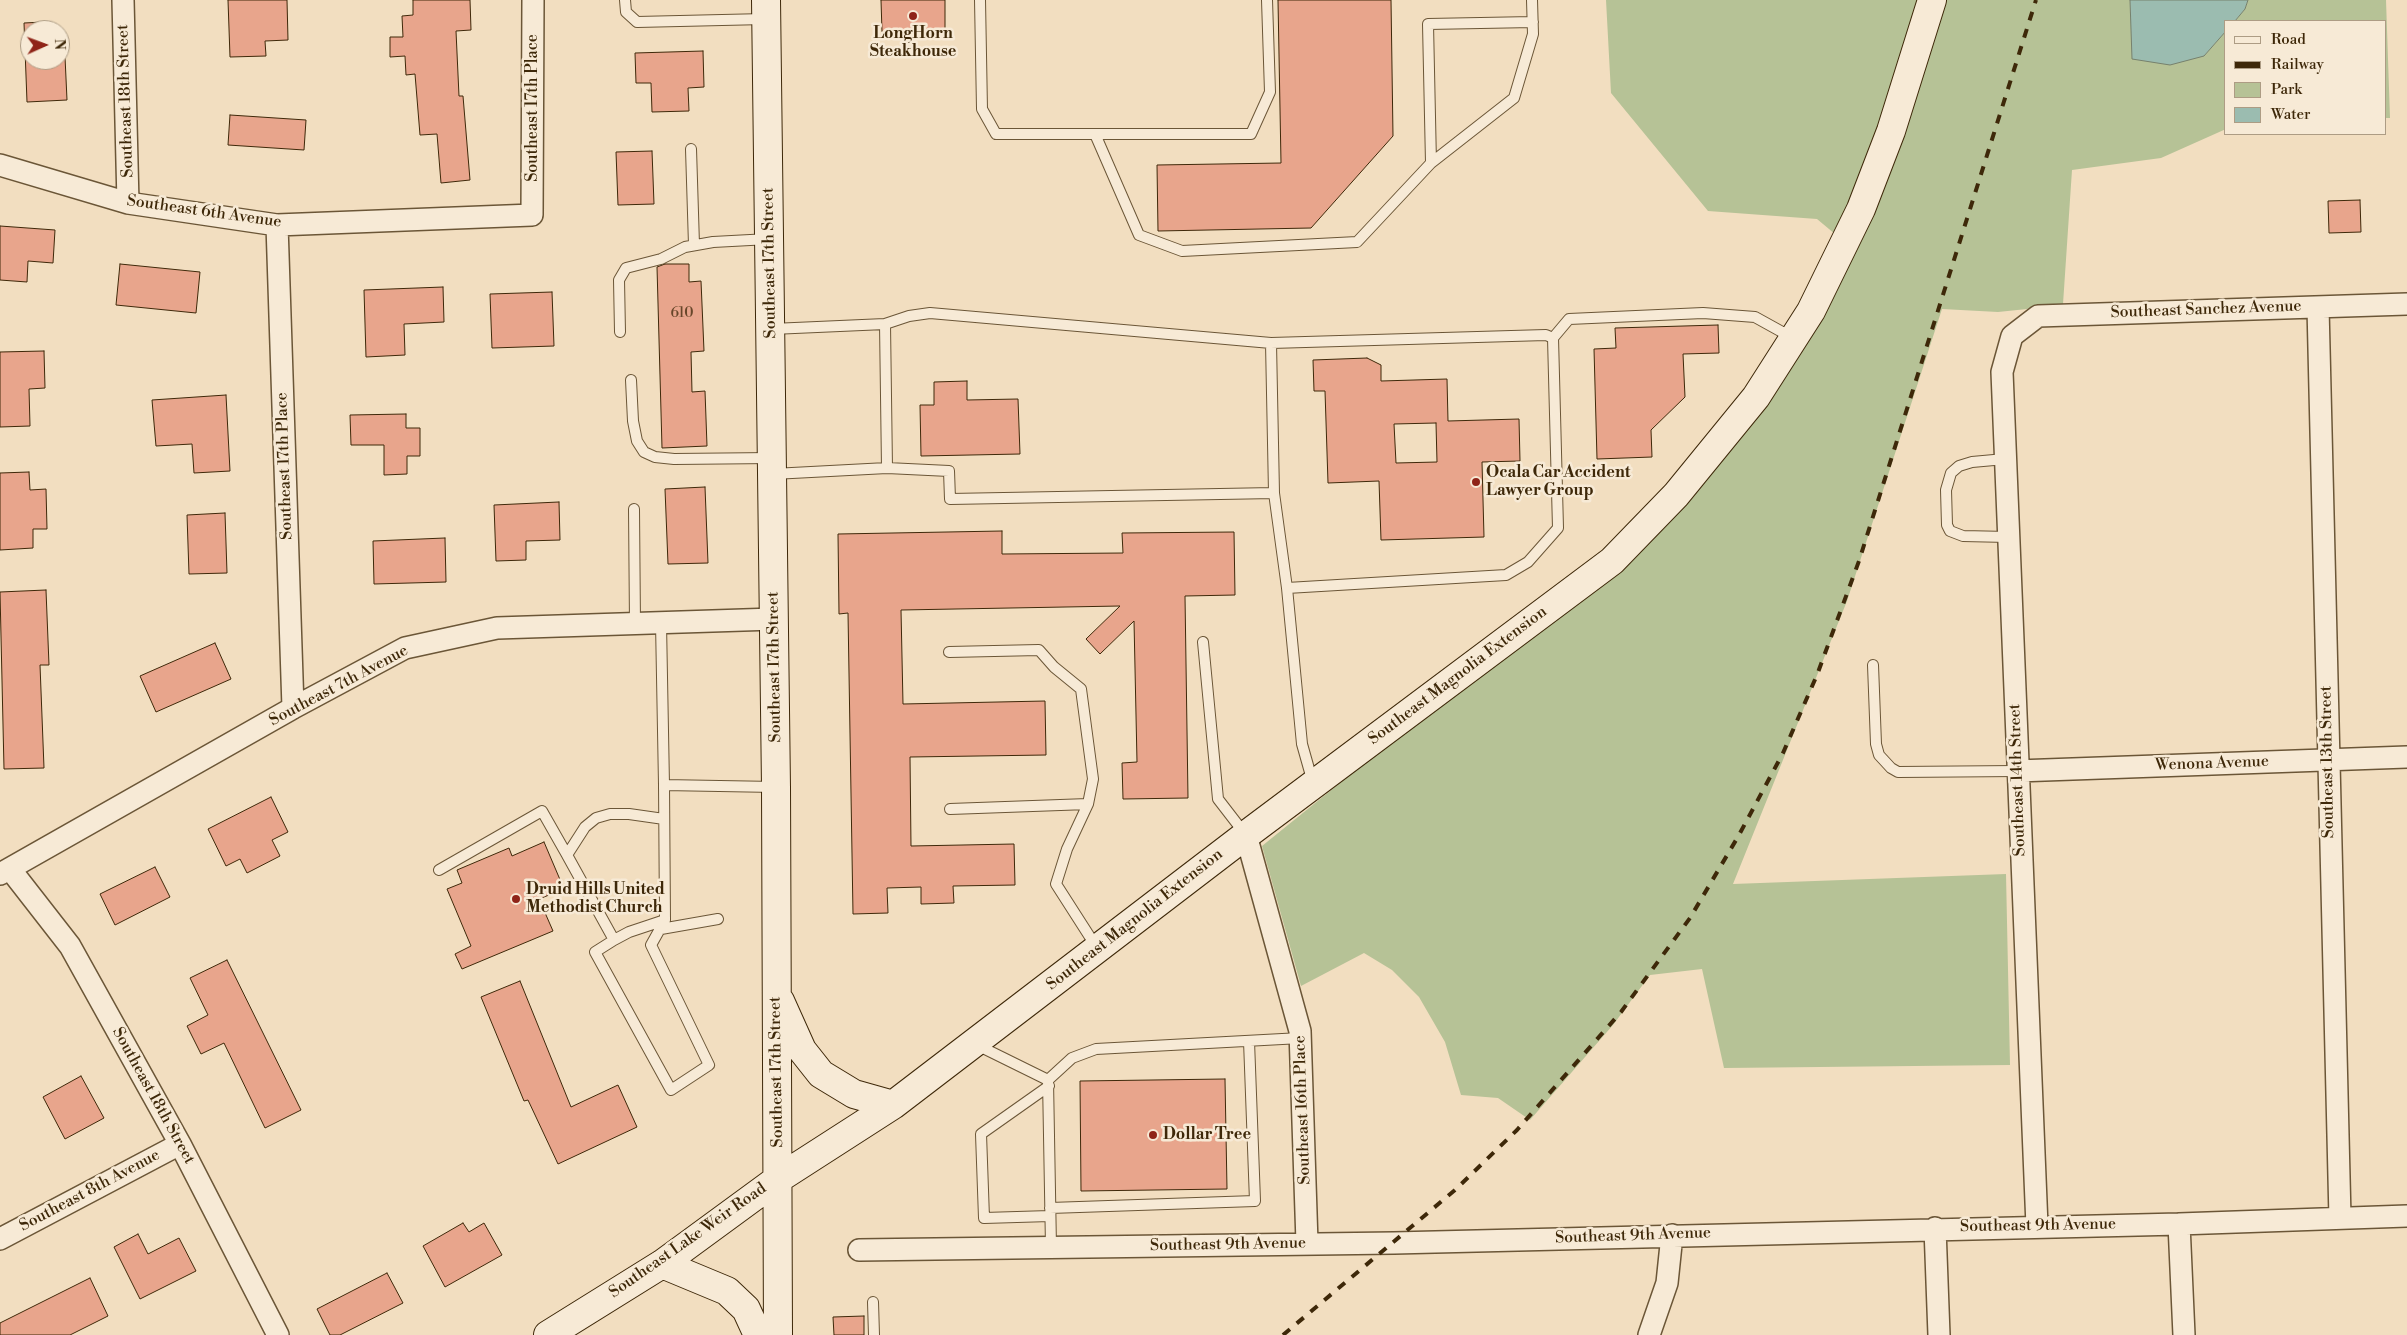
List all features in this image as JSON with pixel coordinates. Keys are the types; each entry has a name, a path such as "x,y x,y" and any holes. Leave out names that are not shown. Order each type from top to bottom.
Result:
{"main road":[{"name":"Southeast Magnolia Extension","path":"778,1179 893,1105 1246,835 1612,561 1682,488 1756,397 1811,311 1861,209 1892,132 1932,0"},
{"name":"Southeast 17th Street","path":"766,9 776,787 778,1335"},
{"path":"776,993 802,1050 821,1074 854,1094 893,1105"},
{"name":"Southeast Lake Weir Road","path":"548,1335 662,1264 778,1179"},
{"path":"662,1264 726,1291 746,1309 758,1335"}],"street":[{"name":"Southeast 18th Street","path":"123,0 128,203"},
{"name":"Southeast 17th Place","path":"532,215 533,0"},
{"name":"Southeast 6th Avenue","path":"0,165 128,203 277,225 532,215"},
{"name":"Southeast 17th Place","path":"277,225 293,708"},
{"name":"Southeast Sanchez Avenue","path":"2012,336 2038,316 2407,304"},
{"name":"Southeast 13th Street","path":"2318,307 2340,1218"},
{"name":"Southeast 14th Street","path":"2012,336 2002,372 2036,1226"},
{"name":"Southeast 7th Avenue","path":"5,871 293,708 406,648 497,628 774,619"},
{"name":"Wenona Avenue","path":"2017,771 2407,757"},
{"name":"Southeast 16th Place","path":"1246,835 1300,1031 1307,1243"},
{"name":"Southeast 18th Street","path":"5,871 70,946 180,1144 278,1335"},
{"name":"Southeast 8th Avenue","path":"0,1239 180,1144"},
{"name":"Southeast 9th Avenue","path":"859,1250 1307,1243 2179,1224 2407,1216"},
{"path":"2179,1224 2184,1335"},
{"path":"1935,1228 1939,1335"},
{"path":"1648,1335 1667,1283 1672,1235"}],"lane":[{"path":"625,0 626,12 637,22 766,9"},
{"path":"980,0 982,109 996,134 1251,134 1270,92 1267,0"},
{"path":"1095,134 1139,235 1182,251 1357,242 1431,163 1514,98 1533,34 1532,0"},
{"path":"1431,163 1428,24 1533,22"},
{"path":"691,149 694,245"},
{"path":"620,332 619,280 626,268 661,259 685,247 694,245 770,239"},
{"path":"771,329 885,324 909,316 930,313 1271,343 1546,335 1553,338"},
{"path":"1287,588 1506,575 1528,562 1558,528 1553,338 1569,319 1703,313 1755,317 1794,338"},
{"path":"885,324 887,468"},
{"path":"1271,343 1274,493 1287,588 1302,744 1314,784"},
{"path":"631,380 633,421 638,441 644,452 674,459 773,466 949,471 950,499 1274,493"},
{"path":"2005,459 1972,462 1959,466 1951,473 1946,490 1947,525 1950,531 1963,536 2008,537"},
{"path":"634,509 635,624"},
{"path":"661,623 664,785 663,924 651,945 709,1065 671,1090 595,952 629,932 663,924 718,919"},
{"path":"1203,642 1218,800 1246,835"},
{"path":"949,652 1039,650 1054,667 1081,689 1093,778 1088,804 1067,848 1056,884 1097,949"},
{"path":"1873,665 1876,744 1879,755 1892,768 1898,772 2017,771"},
{"path":"664,785 776,787"},
{"path":"950,809 1088,804"},
{"path":"439,870 542,811 614,940"},
{"path":"566,854 584,827 596,818 610,814 629,814 664,819"},
{"path":"1249,1041 1255,1201 1050,1212 984,1218 981,1134 1048,1083 1072,1058 1096,1049 1301,1038"},
{"path":"974,1043 1048,1083"},
{"path":"1048,1083 1051,1247"},
{"path":"873,1302 874,1335"}],"green space":[{"path":"1606,0 1918,0 1879,128 1850,205 1835,234 1817,219 1708,211 1611,93"},
{"path":"1945,0 2130,0 2130,15 2204,56 2224,33 2224,130 2161,158 2072,170 2063,304 2037,305 2027,309 1998,312 1942,309 1847,601 1733,884 2006,874 2010,1065 1724,1068 1702,969 1650,975 1613,1025 1530,1120 1498,1098 1461,1095 1445,1042 1419,997 1392,970 1364,953 1301,986 1262,846 1419,719 1767,402"},
{"path":"2248,0 2386,0 2387,20 2236,20 2245,9"},
{"path":"2387,30 2390,118 2387,118"}],"water":[{"path":"2130,0 2248,0 2245,9 2236,20 2224,20 2224,33 2204,56 2170,65 2132,59"}],"building":[{"path":"228,0 287,0 288,40 265,41 266,56 230,57"},
{"path":"413,0 470,0 471,30 456,31 459,96 463,96 470,180 441,183 437,134 420,135 415,74 406,75 405,56 390,57 390,37 403,37 402,16 413,15"},
{"name":"LongHorn Steakhouse","path":"881,0 945,0 945,31 882,32"},
{"path":"1278,0 1391,0 1393,136 1311,228 1158,231 1157,165 1281,163"},
{"path":"703,51 704,87 688,88 689,111 652,112 651,83 636,83 635,53"},
{"path":"26,70 66,70 67,100 27,102"},
{"path":"230,115 306,120 304,150 228,145"},
{"path":"652,151 654,204 618,205 616,152"},
{"path":"2360,200 2361,232 2329,233 2328,201"},
{"path":"0,226 55,230 53,263 28,261 27,282 0,280"},
{"path":"120,264 200,272 196,313 116,305"},
{"path":"665,264 689,264 689,282 701,281 704,351 691,352 692,392 705,391 707,446 662,448 657,267"},
{"path":"443,287 444,322 404,324 405,355 366,357 364,290"},
{"path":"552,292 554,346 492,348 490,294"},
{"path":"1718,325 1719,353 1683,354 1685,397 1651,430 1652,457 1597,459 1594,349 1616,348 1615,328"},
{"path":"44,351 45,388 29,389 30,426 0,427 0,352"},
{"path":"1367,358 1381,365 1381,381 1447,379 1448,421 1519,419 1520,461 1482,462 1484,537 1381,540 1379,481 1328,483 1325,391 1314,391 1313,360","holes":["1436,423 1437,462 1396,463 1394,424"]},
{"path":"967,381 967,400 1018,399 1020,454 921,456 920,405 934,405 934,382"},
{"path":"226,395 230,471 194,473 192,444 156,446 152,400"},
{"path":"406,414 406,428 420,428 420,456 407,456 407,474 384,475 384,445 351,445 350,415"},
{"path":"29,472 30,490 46,489 47,529 33,529 33,548 0,550 0,473"},
{"path":"705,487 708,563 668,564 665,489"},
{"path":"559,502 560,540 526,541 526,560 496,561 494,505"},
{"path":"225,513 227,573 189,574 187,515"},
{"path":"1002,531 1002,554 1123,553 1122,533 1234,532 1235,595 1185,596 1188,798 1123,799 1122,763 1137,762 1134,621 1100,654 1086,639 1120,606 901,610 903,704 1045,701 1046,755 910,757 911,846 1014,844 1015,885 953,886 954,903 921,904 921,887 887,888 888,913 853,914 848,613 839,614 838,534"},
{"path":"445,538 446,582 374,584 373,541"},
{"path":"46,590 49,665 40,665 44,768 4,769 0,592"},
{"path":"215,643 231,679 156,712 140,676"},
{"path":"271,797 288,832 272,840 280,856 247,873 240,859 226,866 208,829"},
{"path":"544,842 564,889 539,899 553,931 462,969 455,954 471,946 447,889 462,883 457,870 509,848 512,856"},
{"path":"155,867 170,897 115,925 100,894"},
{"path":"227,960 301,1110 265,1128 224,1043 201,1054 187,1026 208,1015 190,978"},
{"path":"520,981 571,1107 618,1085 637,1127 558,1164 528,1100 524,1101 481,997"},
{"path":"81,1076 104,1118 65,1139 43,1097"},
{"name":"Dollar Tree","path":"1225,1079 1227,1189 1081,1191 1080,1081"},
{"path":"463,1223 469,1232 484,1223 502,1255 445,1287 423,1246"},
{"path":"138,1234 148,1254 179,1238 196,1271 140,1299 114,1247"},
{"path":"387,1273 403,1303 340,1335 330,1335 317,1309"},
{"path":"90,1278 108,1316 70,1335 0,1335 0,1323"},
{"path":"864,1316 864,1335 834,1335 833,1317"}],"railway":[{"path":"1283,1335 1455,1190 1517,1130 1621,1012 1690,918 1739,835 1783,753 1817,675 1859,561 2036,0"}],"place":[{"name":"LongHorn Steakhouse","path":"913,16"},
{"name":"Ocala Car Accident Lawyer Group","path":"1476,482"},
{"name":"Druid Hills United Methodist Church","path":"516,899"},
{"name":"Dollar Tree","path":"1153,1135"}]}
